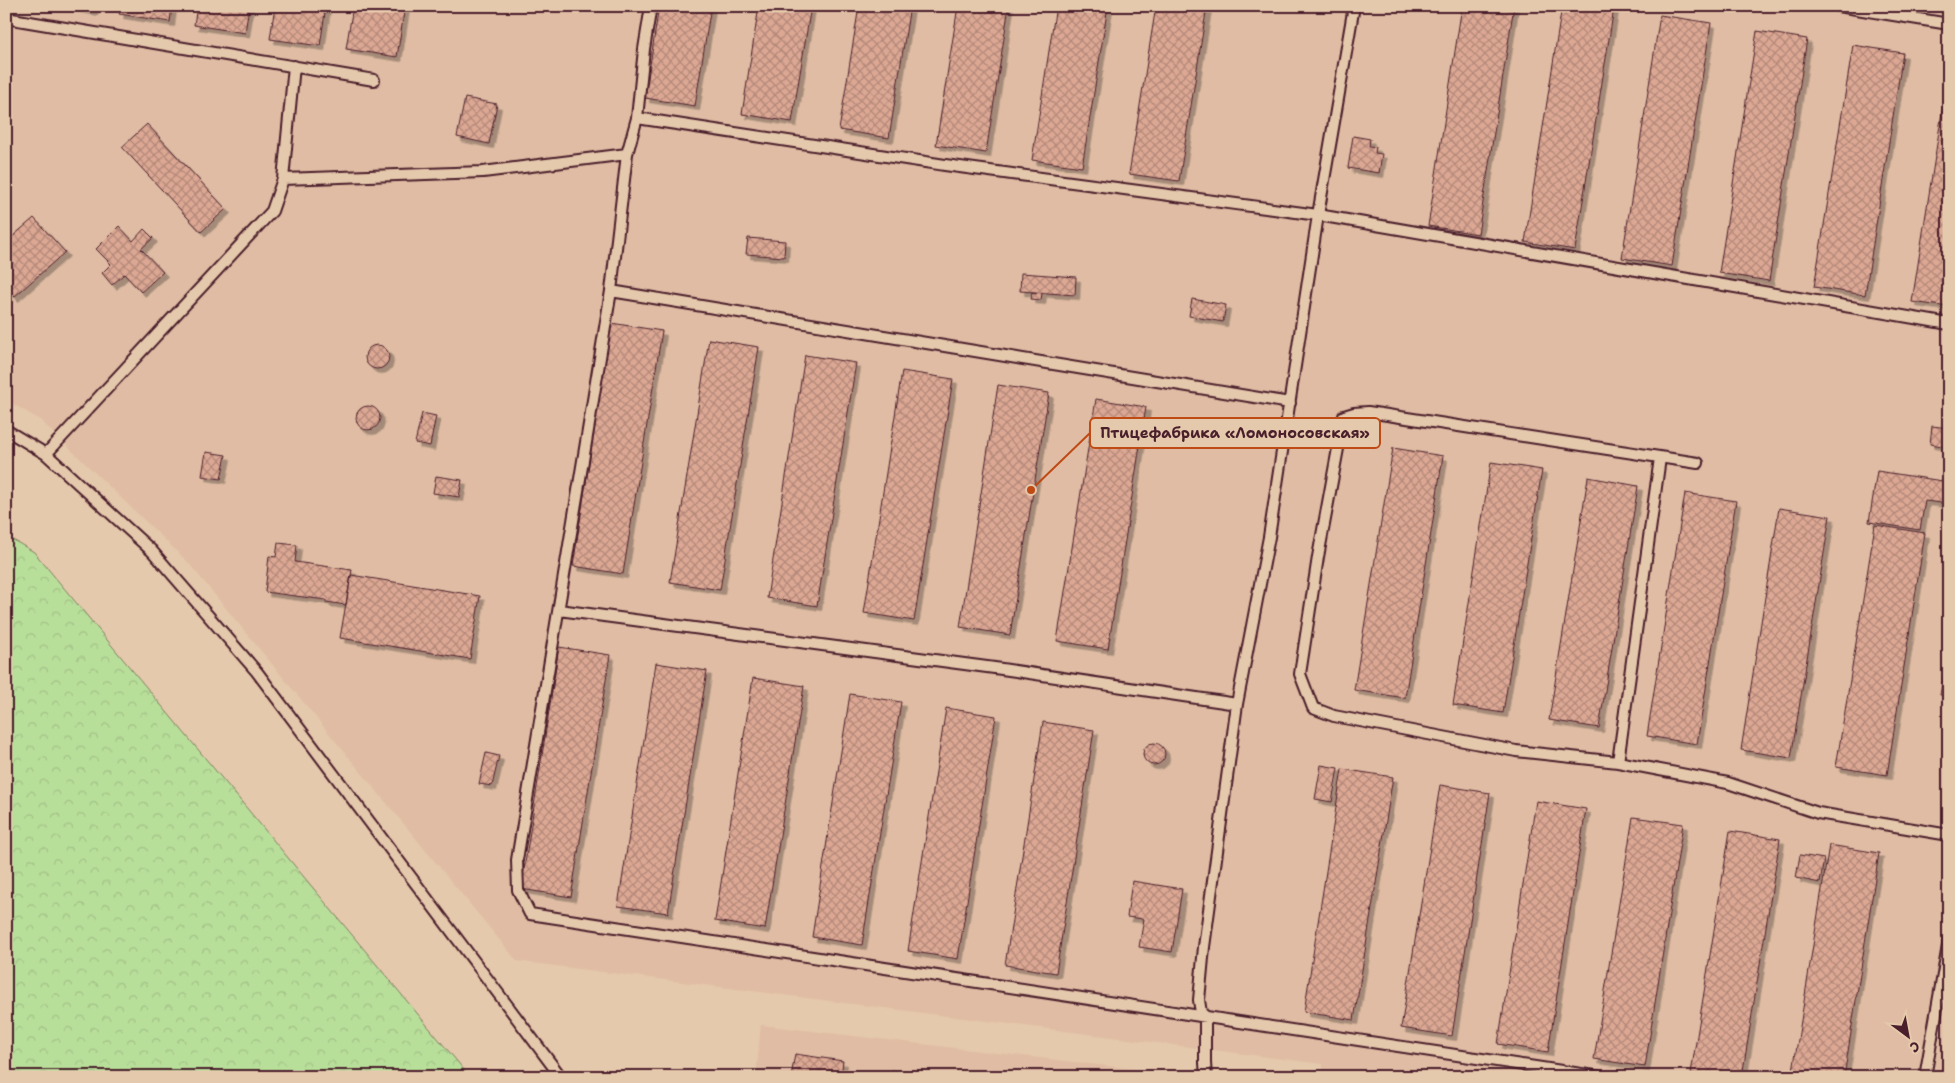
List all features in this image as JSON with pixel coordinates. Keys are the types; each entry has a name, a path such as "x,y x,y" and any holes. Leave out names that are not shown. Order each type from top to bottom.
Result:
{"lane":[{"path":"651,6 644,49 637,118 627,154 611,291 517,860 518,890 530,914 1601,1077"},
{"path":"1206,1077 1205,1016 1201,1013 1199,1000 1204,947 1238,704 1269,537 1318,215 1354,6"},
{"path":"1838,6 1949,24"},
{"path":"6,18 374,80"},
{"path":"46,454 272,211 283,179 294,66"},
{"path":"637,118 945,165 1318,215 1949,324"},
{"path":"283,179 483,172 627,154"},
{"path":"611,291 1290,403"},
{"path":"1698,463 1368,412 1354,412 1344,416 1318,557 1300,674 1313,708 1334,716 1516,751 1618,762 1728,783 1818,813 1949,835"},
{"path":"6,430 46,454 152,551 257,672 561,1077"},
{"path":"1618,762 1660,458"},
{"path":"559,610 1002,668 1238,704"},
{"path":"1925,1077 1949,940"}],"shaded area":[{"path":"6,6 1949,6 1949,1077 1433,1077 1378,1070 1421,1077 1323,1077 1323,1064 517,961 187,561 39,419 6,400"},
{"path":"761,1025 1200,1077 756,1077"}],"green space":[{"path":"6,536 34,552 470,1077 6,1077"}],"building":[{"path":"64,6 94,6 93,11"},
{"path":"121,6 172,6 170,22 119,14"},
{"path":"197,6 249,6 245,33 194,25"},
{"path":"275,6 326,6 320,46 270,39"},
{"path":"353,6 405,6 397,57 346,49"},
{"path":"659,6 711,6 695,106 645,98"},
{"path":"759,6 811,6 792,122 742,114"},
{"path":"859,6 910,6 889,138 839,130"},
{"path":"958,6 1009,6 986,153 936,145"},
{"path":"1056,6 1108,6 1082,167 1032,160"},
{"path":"1156,6 1207,6 1179,181 1129,174"},
{"path":"1462,6 1514,6 1478,234 1428,226"},
{"path":"1562,6 1614,8 1575,250 1525,242"},
{"path":"1660,15 1711,23 1672,266 1622,258"},
{"path":"1757,31 1807,39 1769,281 1719,273"},
{"path":"1853,45 1903,53 1865,295 1814,287"},
{"path":"1949,68 1949,307 1912,302"},
{"path":"465,98 497,104 489,144 457,137"},
{"path":"147,124 226,209 201,232 122,147"},
{"path":"1353,136 1370,139 1369,146 1376,147 1375,153 1382,154 1379,173 1348,168"},
{"path":"34,218 65,252 14,297 6,288 6,242"},
{"path":"119,226 133,241 144,229 153,238 141,249 163,272 141,292 124,274 112,285 102,273 111,264 96,249"},
{"path":"748,238 785,241 784,257 746,254"},
{"path":"1021,273 1076,277 1075,295 1020,291"},
{"path":"1032,292 1042,293 1041,300 1031,299"},
{"path":"1192,299 1226,305 1223,322 1189,316"},
{"path":"611,323 662,331 623,574 573,566"},
{"path":"709,339 759,347 720,590 670,582"},
{"path":"377,345 382,346 388,352 388,362 382,368 377,369 372,368 366,362 365,357 366,352 372,346"},
{"path":"805,355 856,363 817,606 767,598"},
{"path":"902,371 953,379 914,621 864,613"},
{"path":"998,385 1049,393 1010,635 960,627"},
{"path":"1096,399 1146,407 1108,649 1057,641"},
{"path":"368,406 373,407 379,413 379,423 373,429 368,430 363,429 357,423 356,418 357,413 363,407"},
{"path":"422,413 436,416 430,446 415,443"},
{"path":"1932,426 1949,428 1949,447 1930,444"},
{"path":"1393,448 1443,456 1405,698 1354,690"},
{"path":"206,452 226,455 221,479 202,476"},
{"path":"1491,462 1542,470 1503,713 1453,705"},
{"path":"1877,471 1949,482 1949,504 1925,501 1920,530 1869,522"},
{"path":"436,476 462,480 459,497 433,493"},
{"path":"1588,477 1638,486 1599,728 1549,720"},
{"path":"1685,493 1736,501 1697,744 1647,736"},
{"path":"1779,508 1830,516 1791,758 1741,750"},
{"path":"1875,525 1925,533 1887,775 1836,767"},
{"path":"278,543 297,545 295,562 352,570 346,605 326,602 326,600 265,592 269,556 276,557"},
{"path":"351,575 480,596 470,659 340,638"},
{"path":"559,647 610,655 571,897 521,889"},
{"path":"1949,652 1949,696 1940,695"},
{"path":"656,663 707,671 668,913 618,906"},
{"path":"753,678 804,686 765,929 715,921"},
{"path":"850,694 901,702 862,945 812,937"},
{"path":"946,708 996,716 958,959 908,951"},
{"path":"1043,722 1094,730 1056,973 1005,965"},
{"path":"1154,743 1162,746 1165,754 1162,762 1154,765 1146,762 1143,754 1146,746"},
{"path":"486,753 499,756 492,786 479,784"},
{"path":"1321,765 1338,768 1332,802 1315,799"},
{"path":"1342,769 1393,777 1354,1020 1304,1012"},
{"path":"1440,785 1490,793 1452,1036 1401,1028"},
{"path":"1536,801 1586,809 1548,1052 1498,1044"},
{"path":"1633,817 1683,824 1645,1067 1594,1059"},
{"path":"1730,831 1780,839 1742,1077 1713,1077 1691,1073"},
{"path":"1829,845 1879,853 1844,1077 1792,1077"},
{"path":"1800,855 1824,859 1820,883 1796,878"},
{"path":"1132,881 1182,889 1172,952 1139,947 1144,919 1127,917"},
{"path":"795,1054 843,1061 841,1077 791,1077"},
{"path":"892,1070 941,1076 941,1077 891,1077"}],"place":[{"name":"Птицефабрика «Ломоносовская»","path":"1031,490"}]}
